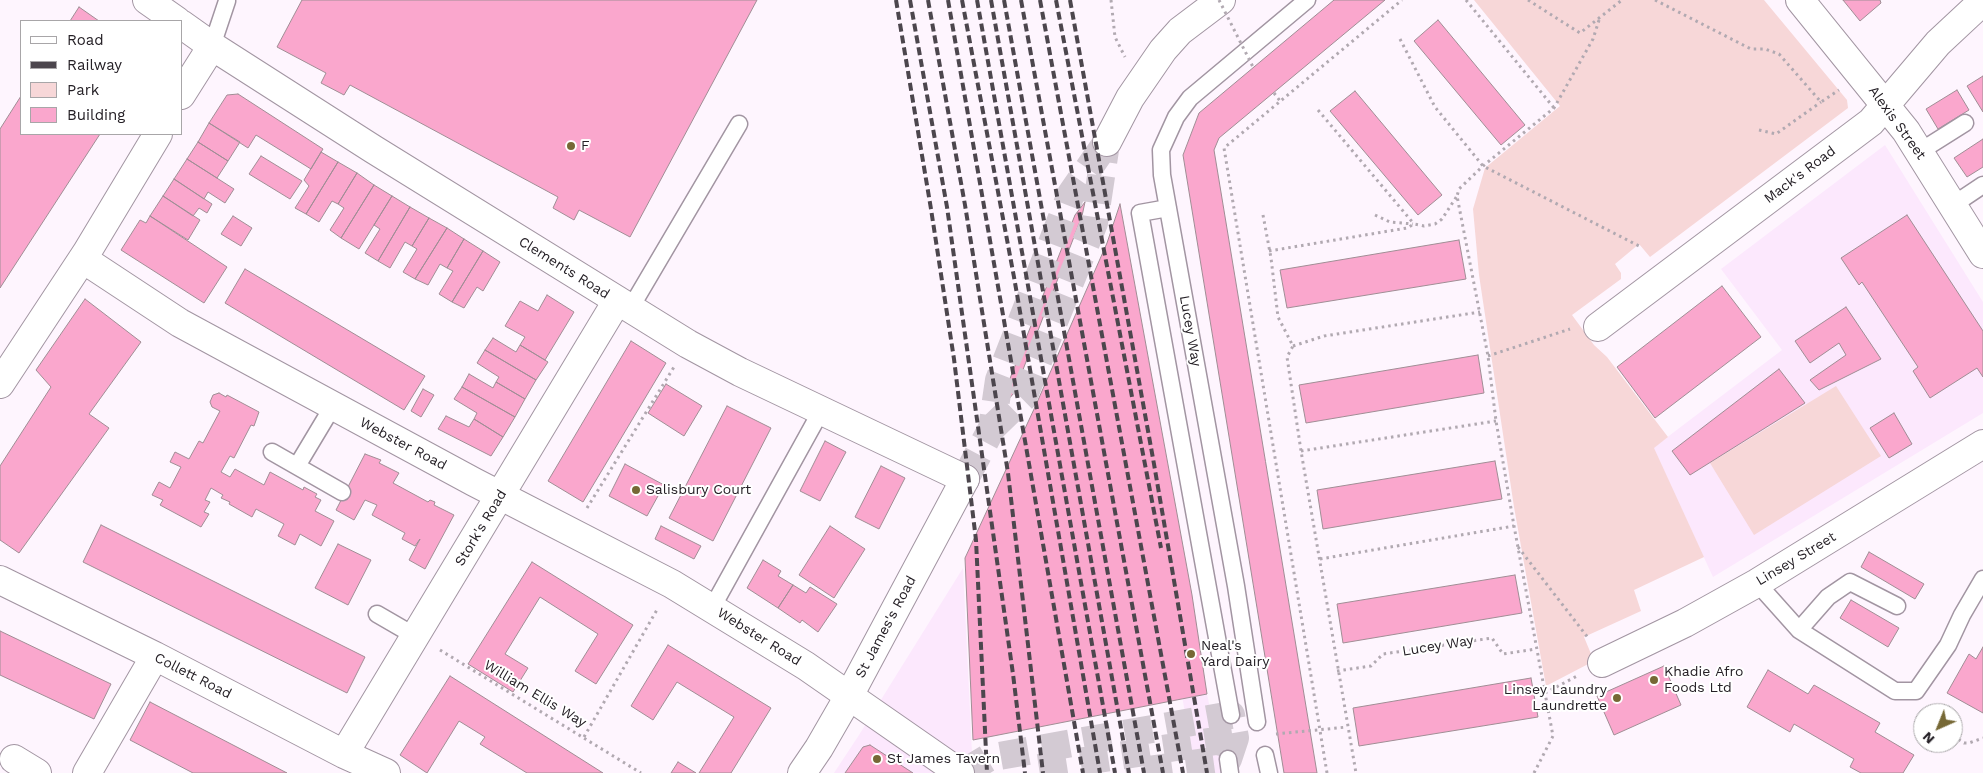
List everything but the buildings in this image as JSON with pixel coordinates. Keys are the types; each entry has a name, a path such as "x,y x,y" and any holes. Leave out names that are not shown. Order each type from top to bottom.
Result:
{"street":[{"path":"147,0 176,20"},
{"path":"1107,142 1130,98 1163,50 1183,29 1220,0"},
{"name":"Alexis Street","path":"1800,0 1886,106 1919,152 1983,254"},
{"name":"Mack's Road","path":"1587,327 1871,122 1938,43 1983,1"},
{"name":"Clements Road","path":"182,25 212,46 688,344 740,372 965,479"},
{"path":"182,93 212,46"},
{"path":"0,384 87,252 157,135"},
{"name":"Webster Road","path":"87,252 86,259 92,265 180,323 501,496 672,584 770,642 960,773"},
{"name":"Stork's Road","path":"344,754 501,496 623,305"},
{"name":"Linsey Street","path":"1602,663 1685,623 1757,583 1983,444"},
{"name":"St James's Road","path":"802,773 849,696 965,479"},
{"name":"Collett Road","path":"0,580 156,656 344,754 386,773"},
{"path":"87,773 156,656"},
{"path":"14,759 37,773"}],"lane":[{"name":"Lucey Way","path":"1257,722 1236,586 1162,175 1161,150 1182,107 1190,98 1307,0"},
{"path":"212,46 227,1"},
{"path":"1919,152 1965,123"},
{"path":"623,305 739,124"},
{"path":"1953,205 1983,185"},
{"path":"1168,208 1140,213 1231,715"},
{"path":"297,466 333,406"},
{"path":"712,608 821,411"},
{"path":"272,452 342,492"},
{"path":"1757,583 1799,630 1895,691 1916,691 1948,645 1962,615 1983,579"},
{"path":"1799,630 1828,597 1850,582 1897,606"},
{"path":"377,614 415,636"},
{"path":"1265,755 1269,773"}],"path":[{"path":"1111,0 1115,37 1124,56"},
{"path":"1220,0 1253,67"},
{"path":"1327,773 1224,148 1402,0"},
{"path":"1466,0 1554,108"},
{"path":"1528,0 1580,33 1622,0"},
{"path":"1655,0 1750,49 1765,49 1780,54 1821,102"},
{"path":"1375,215 1390,222 1424,226 1435,224 1442,219 1457,196 1459,189 1483,166 1554,108 1593,39 1600,17"},
{"path":"1400,39 1435,107 1483,166 1639,246"},
{"path":"1759,130 1776,134 1840,88"},
{"path":"1274,93 1280,101"},
{"path":"1318,110 1414,224"},
{"path":"1457,196 1488,356 1496,421 1517,546 1553,736 1534,773"},
{"path":"1263,215 1270,251 1278,317 1293,346"},
{"path":"1270,251 1407,228 1414,224"},
{"path":"1356,773 1337,671 1287,357 1293,346 1324,336 1480,312"},
{"path":"1488,356 1587,327"},
{"path":"572,532 688,344"},
{"path":"1301,451 1496,421"},
{"path":"1320,559 1514,526"},
{"path":"1517,546 1591,641 1602,663 1545,693"},
{"path":"584,736 672,584"},
{"name":"William Ellis Way","path":"415,636 584,736 641,773"},
{"name":"Lucey Way","path":"1337,671 1371,666 1383,654 1492,638 1503,654 1536,649"},
{"path":"1270,735 1347,727"},
{"path":"1963,741 1969,744 1983,738"}],"shaded area":[{"path":"1885,145 1983,302 1983,413 1713,577 1653,448 1782,350 1721,269"},
{"path":"963,568 973,773 834,773 859,735"},
{"path":"1192,595 1207,694 1224,773 1195,773 1166,600"}],"green space":[{"path":"1474,0 1764,0 1847,100 1848,108 1650,257 1639,244 1615,264 1621,273 1621,279 1572,315 1594,345 1607,357 1668,437 1654,448 1704,557 1634,590 1641,611 1584,637 1594,661 1546,686 1514,507 1479,275 1473,209 1485,168 1560,106"},
{"path":"1836,386 1881,456 1754,535 1710,463"}],"tunnel":[{"path":"965,479 992,428 999,380 1071,194 1107,142"},
{"path":"992,428 1023,398 1094,223 1105,150"},
{"path":"963,773 988,758 1231,715 1235,738 1228,759 1126,773"},
{"path":"1039,768 1235,738"}],"railway":[{"path":"896,0 954,359 976,540 987,773"},
{"path":"910,0 947,207 1013,674 1025,773"},
{"path":"928,0 965,205 1008,473 1043,773"},
{"path":"948,0 1083,773"},
{"path":"962,0 1014,277 1100,773"},
{"path":"977,0 1115,773"},
{"path":"991,0 1129,773"},
{"path":"1004,0 1144,773"},
{"path":"1021,0 1163,773"},
{"path":"1040,0 1183,773"},
{"path":"1056,0 1161,548"},
{"path":"1070,0 1154,464 1207,773"}],"place":[{"name":"F","path":"571,146"},
{"name":"Salisbury Court","path":"636,490"},
{"name":"Neal's Yard Dairy","path":"1191,654"},
{"name":"Khadie Afro Foods Ltd","path":"1654,680"},
{"name":"Linsey Laundry Laundrette","path":"1617,698"},
{"name":"St James Tavern","path":"877,759"}]}
